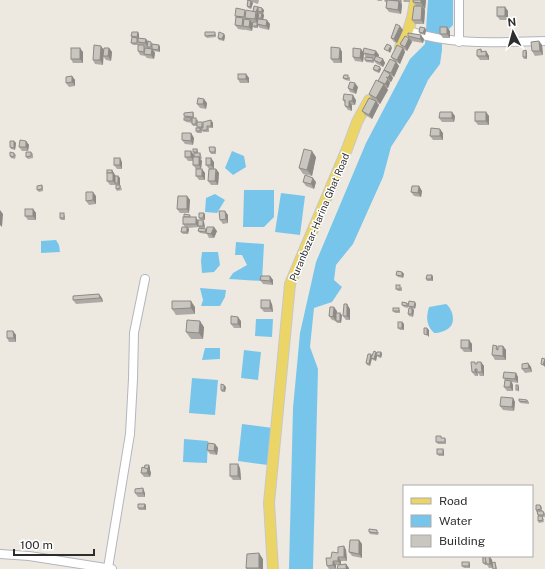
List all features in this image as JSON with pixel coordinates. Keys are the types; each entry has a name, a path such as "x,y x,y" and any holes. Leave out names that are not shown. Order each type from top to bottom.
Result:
{"main road":[{"path":"394,56 409,31 414,16 415,0"},
{"name":"Puranbazar-Harina Ghat Road","path":"273,569 269,503 290,284 357,122 373,93"}],"street":[{"path":"459,0 459,42"},
{"path":"409,31 425,37 459,42 545,41"},
{"path":"0,554 30,556 110,568 130,434 134,333 145,279"}],"water":[{"path":"428,0 453,0 453,25 442,36 440,64 428,80 413,113 391,147 383,177 353,244 336,265 334,280 342,287 332,302 314,308 310,347 318,369 313,569 289,569 293,408 300,333 316,262 366,143 410,59 425,44"},
{"path":"232,151 244,156 246,167 233,175 225,168"},
{"path":"244,190 274,190 274,217 264,227 243,227"},
{"path":"281,193 305,196 300,235 275,232"},
{"path":"215,194 225,200 217,213 205,212 206,198"},
{"path":"56,240 59,245 60,252 41,253 41,241"},
{"path":"236,242 264,244 262,281 229,279 233,273 247,265 242,255 235,255"},
{"path":"202,252 218,252 220,265 214,272 202,273"},
{"path":"200,288 226,290 225,297 220,306 201,306 203,300"},
{"path":"446,304 450,308 453,318 452,324 444,331 434,333 429,327 427,321 429,307"},
{"path":"256,319 273,319 272,337 255,336"},
{"path":"205,348 220,348 220,359 202,360"},
{"path":"244,350 261,352 258,380 241,378"},
{"path":"192,378 218,380 215,415 189,413"},
{"path":"242,424 273,428 268,465 238,461"},
{"path":"184,439 208,441 207,463 183,462"}],"building":[{"path":"248,0 251,1 250,7 247,6"},
{"path":"387,0 399,1 398,10 386,8"},
{"path":"413,0 421,0 421,3 413,2"},
{"path":"254,6 258,7 256,12 253,11"},
{"path":"414,6 422,6 421,20 412,20"},
{"path":"258,7 262,8 262,12 258,11"},
{"path":"497,7 505,7 505,16 497,16"},
{"path":"236,8 245,10 244,17 235,16"},
{"path":"246,10 256,12 255,19 245,18"},
{"path":"259,13 262,13 261,18 258,18"},
{"path":"236,17 243,18 242,26 235,25"},
{"path":"244,19 250,20 249,27 243,26"},
{"path":"258,19 267,20 266,26 257,24"},
{"path":"253,22 257,22 257,26 252,26"},
{"path":"396,24 400,26 394,39 391,38"},
{"path":"420,27 425,28 423,33 419,32"},
{"path":"440,27 447,27 447,34 440,34"},
{"path":"132,32 138,32 137,37 131,36"},
{"path":"205,32 215,32 215,35 205,36"},
{"path":"219,32 224,34 222,39 218,38"},
{"path":"408,33 421,35 420,39 408,36"},
{"path":"405,36 409,38 405,47 400,44"},
{"path":"132,37 137,38 137,43 131,43"},
{"path":"138,38 146,39 145,43 138,42"},
{"path":"148,41 151,42 151,47 147,47"},
{"path":"539,41 540,51 532,51 531,42"},
{"path":"152,44 159,45 158,50 152,49"},
{"path":"387,44 391,46 388,51 384,49"},
{"path":"94,45 101,46 100,60 93,60"},
{"path":"138,45 144,45 144,52 138,51"},
{"path":"397,45 403,48 397,60 391,57"},
{"path":"331,47 340,48 339,59 331,59"},
{"path":"71,48 80,48 80,59 71,59"},
{"path":"104,48 109,48 108,56 103,56"},
{"path":"145,48 152,49 151,55 144,54"},
{"path":"353,48 361,49 360,58 353,57"},
{"path":"364,48 376,51 374,55 363,53"},
{"path":"481,49 481,52 486,51 486,56 477,56 477,50"},
{"path":"526,50 526,57 523,57 523,51"},
{"path":"376,56 383,59 380,63 374,60"},
{"path":"365,57 373,58 373,61 365,60"},
{"path":"390,59 396,62 391,73 384,70"},
{"path":"375,65 380,67 378,71 373,69"},
{"path":"384,70 390,74 388,78 386,77 388,79 385,84 378,81"},
{"path":"238,74 246,74 246,79 238,79"},
{"path":"344,75 348,75 348,79 343,78"},
{"path":"72,76 72,82 66,83 66,77"},
{"path":"376,80 384,84 376,98 369,94"},
{"path":"350,82 355,83 353,90 348,88"},
{"path":"344,94 353,95 352,101 349,101 349,107 345,106 345,100 343,100"},
{"path":"198,98 204,99 203,104 197,104"},
{"path":"369,98 376,101 369,115 362,111"},
{"path":"193,112 193,117 184,116 184,113"},
{"path":"440,112 452,112 452,118 439,118"},
{"path":"475,112 486,112 486,121 475,121"},
{"path":"184,118 191,118 191,120 184,120"},
{"path":"192,118 196,118 196,124 192,124"},
{"path":"211,120 211,126 207,126 207,130 201,130 201,128 203,128 203,122"},
{"path":"197,122 202,122 202,127 197,127"},
{"path":"196,128 200,128 200,131 196,131"},
{"path":"431,128 440,129 440,136 430,136"},
{"path":"182,133 191,133 191,141 182,140"},
{"path":"20,140 26,141 26,147 19,147"},
{"path":"10,141 14,141 14,148 10,147"},
{"path":"209,147 215,147 215,152 210,152"},
{"path":"193,149 197,149 197,152 193,152"},
{"path":"304,149 312,151 307,170 299,168"},
{"path":"185,151 191,151 191,157 185,157"},
{"path":"10,152 14,153 14,157 10,156"},
{"path":"26,152 31,152 31,156 26,157"},
{"path":"194,153 200,153 200,157 194,157"},
{"path":"193,157 199,157 199,165 193,165"},
{"path":"114,158 120,158 120,165 114,165"},
{"path":"206,158 211,158 211,165 206,165"},
{"path":"196,169 202,169 202,176 196,176"},
{"path":"209,169 216,169 215,181 208,181"},
{"path":"107,170 112,170 112,173 107,173"},
{"path":"107,173 113,173 113,181 107,181"},
{"path":"305,175 313,178 311,184 303,182"},
{"path":"115,176 118,176 118,183 115,183"},
{"path":"42,185 42,189 37,190 37,186"},
{"path":"116,185 120,185 120,188 116,189"},
{"path":"412,186 419,186 418,193 411,192"},
{"path":"86,192 93,192 93,200 86,201"},
{"path":"178,196 187,196 187,209 177,209"},
{"path":"25,209 33,209 33,216 25,216"},
{"path":"219,211 225,211 226,219 220,220"},
{"path":"60,213 64,213 64,218 60,218"},
{"path":"199,213 204,213 203,218 199,218"},
{"path":"184,214 190,215 190,217 184,217"},
{"path":"183,217 196,217 196,224 183,224"},
{"path":"198,220 203,220 203,226 198,226"},
{"path":"182,227 187,227 187,232 181,232"},
{"path":"207,227 214,227 211,234 206,233"},
{"path":"199,228 206,229 205,232 198,231"},
{"path":"397,271 402,272 402,276 396,275"},
{"path":"427,275 432,275 431,279 426,279"},
{"path":"261,276 270,276 270,281 260,280"},
{"path":"396,285 400,285 400,289 396,289"},
{"path":"99,294 100,298 73,300 73,296"},
{"path":"261,300 270,300 270,308 261,308"},
{"path":"172,301 191,301 191,308 172,309"},
{"path":"409,301 415,302 414,307 408,306"},
{"path":"402,302 407,303 407,306 402,305"},
{"path":"344,304 347,304 347,316 343,316"},
{"path":"330,307 334,307 333,317 329,316"},
{"path":"393,308 399,308 399,311 393,311"},
{"path":"409,308 412,308 412,314 408,314"},
{"path":"336,313 340,313 340,321 336,321"},
{"path":"231,316 238,317 238,324 231,324"},
{"path":"187,320 200,321 199,333 186,332"},
{"path":"398,322 402,322 402,328 398,328"},
{"path":"424,328 427,328 427,335 424,334"},
{"path":"7,331 13,331 14,338 7,338"},
{"path":"461,340 469,340 469,348 461,348"},
{"path":"493,345 497,346 496,349 498,350 498,346 503,346 503,356 492,355"},
{"path":"374,351 376,352 374,359 371,358"},
{"path":"377,352 381,352 380,356 376,355"},
{"path":"368,354 371,354 369,364 366,363"},
{"path":"542,358 545,359 543,365 541,364"},
{"path":"471,362 475,362 475,364 477,364 477,362 481,362 482,372 477,372 477,369 475,369 475,372 472,372"},
{"path":"528,363 529,368 522,369 522,364"},
{"path":"504,372 516,373 515,379 503,378"},
{"path":"505,380 511,381 510,387 504,387"},
{"path":"221,384 224,385 224,390 221,390"},
{"path":"501,397 513,398 512,407 500,406"},
{"path":"519,399 527,400 527,402 519,401"},
{"path":"436,436 445,438 445,442 436,442"},
{"path":"208,443 215,444 214,451 207,450"},
{"path":"437,449 443,449 443,454 437,454"},
{"path":"230,464 238,464 238,476 230,476"},
{"path":"145,465 149,465 148,469 144,468"},
{"path":"142,467 148,469 147,473 141,473"},
{"path":"143,488 143,493 135,493 135,489"},
{"path":"138,504 145,504 144,508 138,508"},
{"path":"536,505 540,505 541,509 536,510"},
{"path":"537,511 543,511 544,515 538,515"},
{"path":"538,516 542,516 543,520 538,521"},
{"path":"369,529 377,530 377,533 369,532"},
{"path":"350,540 359,540 359,554 349,552"},
{"path":"344,546 344,557 338,557 338,561 333,561 333,565 327,566 326,558 331,558 332,552 338,553 338,547"},
{"path":"259,553 259,568 246,568 247,554"},
{"path":"483,557 485,557 486,563 483,563"},
{"path":"485,557 489,557 490,564 486,564"},
{"path":"462,562 469,562 469,566 462,566"},
{"path":"495,562 496,569 493,569 492,563"},
{"path":"346,564 346,569 337,569 338,565"}]}
